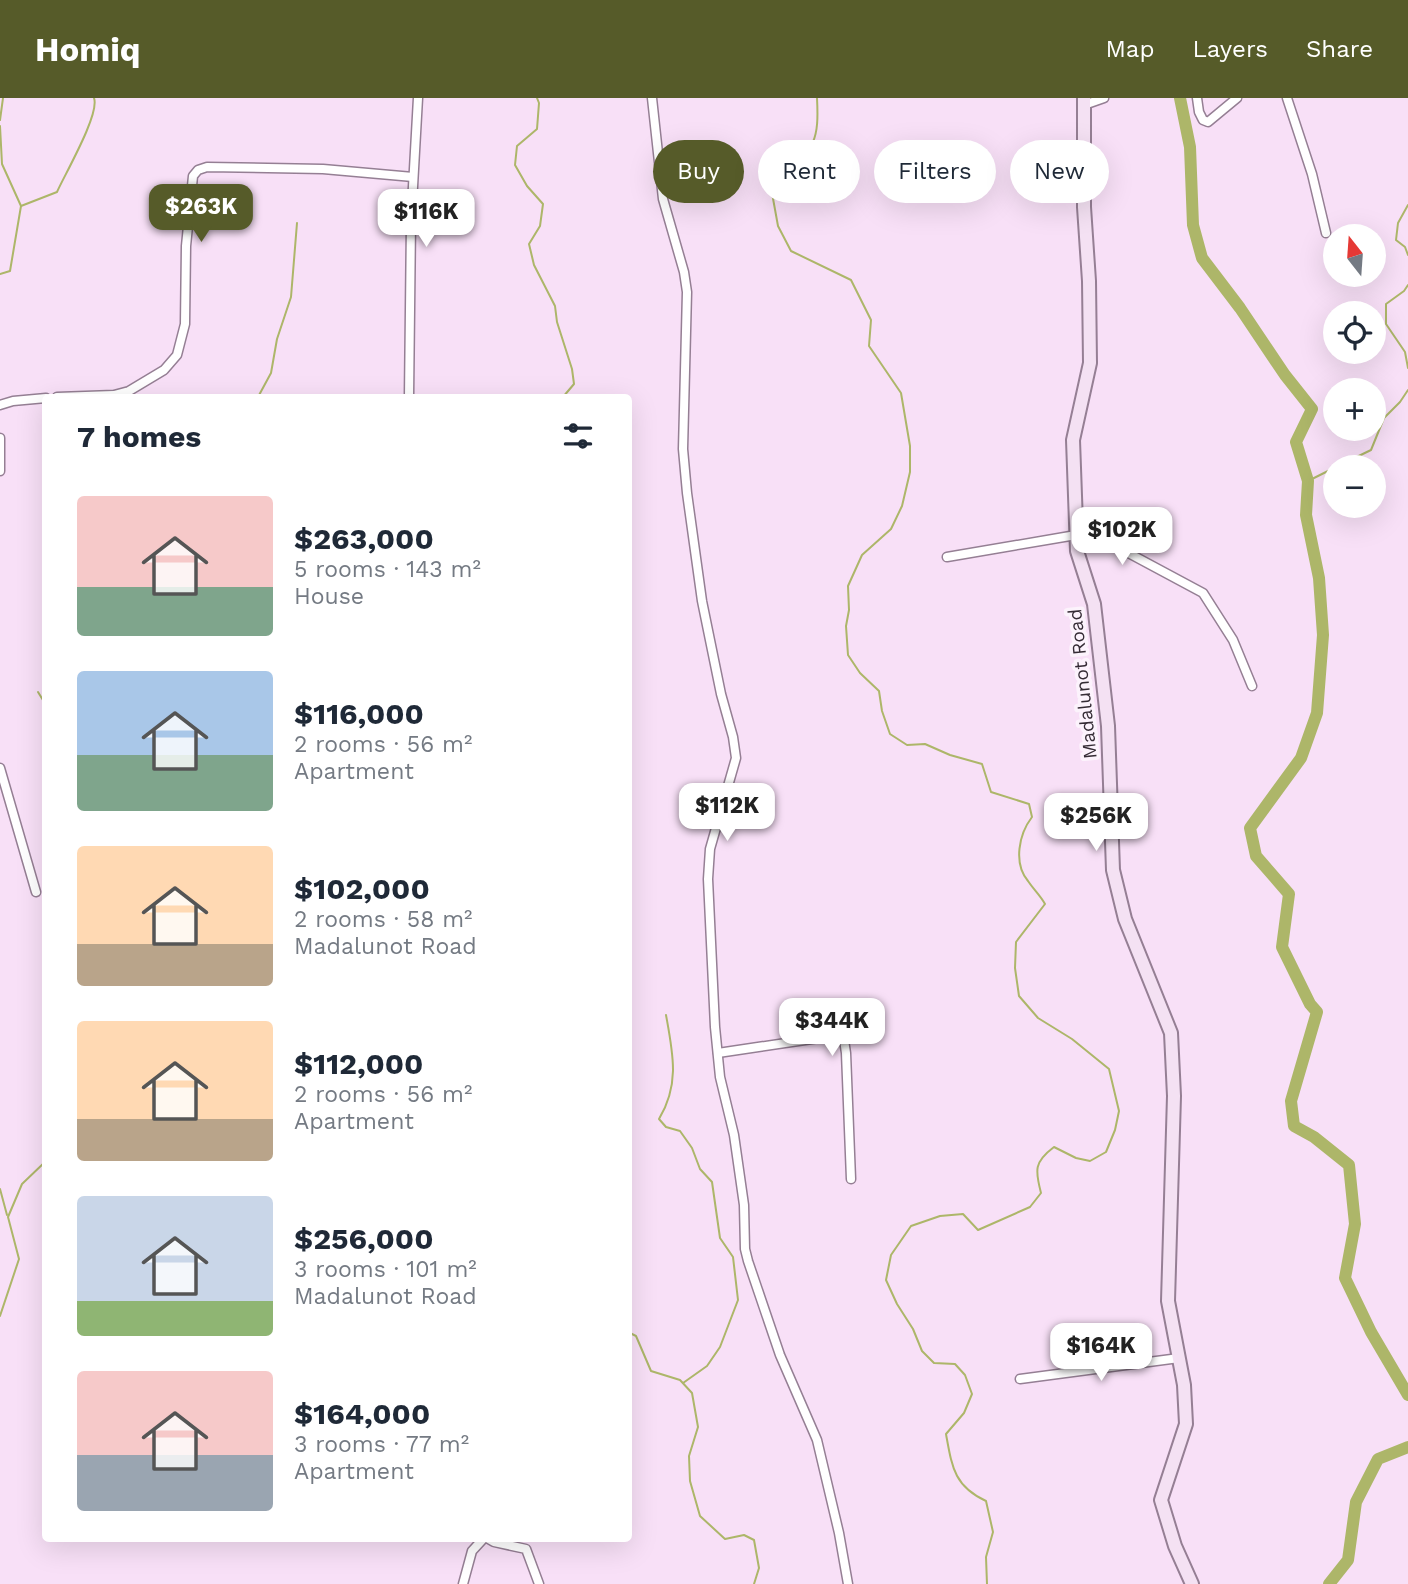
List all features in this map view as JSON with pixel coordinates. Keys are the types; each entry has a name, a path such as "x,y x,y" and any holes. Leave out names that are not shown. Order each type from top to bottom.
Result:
{"main road":[{"name":"Madalunot Road","path":"1084,102 1084,207 1089,281 1090,363 1073,440 1077,551 1094,604 1108,726 1113,870 1125,919 1171,1033 1174,1096 1168,1301 1184,1385 1186,1424 1161,1500 1175,1546 1192,1584"}],"street":[{"path":"409,394 413,177 418,98"},
{"path":"652,98 663,199 687,292 683,449 687,494 702,601 736,758 732,778 718,816 709,859 720,1077 736,1150 744,1205 745,1249 770,1330 817,1440 848,1584"},
{"path":"1084,102 1104,98"},
{"path":"1197,98 1199,112 1203,120 1208,122 1237,98"},
{"path":"1287,98 1312,174 1324,224"},
{"path":"118,394 129,391 164,370 177,355 185,324 186,246 193,176 198,170 207,167 308,169 413,177"},
{"path":"0,405 42,398"},
{"path":"0,439 0,471"},
{"path":"947,556 1076,535 1106,541 1203,593 1233,640 1252,686"},
{"path":"0,768 36,892"},
{"path":"718,1053 839,1035 844,1040 846,1054 851,1180"},
{"path":"1020,1379 1179,1358"},
{"path":"463,1584 472,1551 482,1542"},
{"path":"494,1542 526,1549 539,1584"}],"waterway":[{"path":"0,120 3,98"},
{"path":"21,206 57,192 87,130 92,117 94,98"},
{"path":"537,98 537,129 517,146 515,165 527,186 543,204 540,226 529,244 534,265 555,306 557,322 572,369 574,384 566,394"},
{"path":"817,98 817,123 813,143 801,158 779,171 772,193 778,226 791,251 851,280 871,320 869,346 901,393 910,446 910,472 902,506 891,529 862,555 848,586 848,655 860,673 879,691 890,734 907,745 925,744 950,755 982,764 991,792 1029,804 1032,817 1021,840 1020,866 1045,904 1016,942 1015,968 1019,996 1038,1018 1072,1039 1109,1069 1119,1111 1106,1152 1090,1161 1076,1158 1054,1147 1043,1157 1037,1172 1041,1193 1030,1207 978,1230 963,1214 940,1216 911,1226 891,1255 886,1280 922,1351 934,1363 955,1364 965,1375 972,1394 964,1413 946,1434 956,1474 967,1489 986,1501 993,1532 986,1557 987,1584"},
{"path":"1180,98 1190,147 1193,225 1202,258 1312,409 1296,442 1308,481 1306,515 1319,578 1323,635 1317,713 1301,758 1250,828 1256,856 1289,894 1282,947 1310,1004 1317,1012 1291,1101 1294,1126 1314,1137 1349,1165 1355,1224 1345,1278 1371,1332 1408,1395"},
{"path":"0,126 2,164 21,206 10,271 0,274"},
{"path":"1408,205 1398,223 1396,240 1405,247 1408,255"},
{"path":"260,394 271,373 277,339 291,297 297,223"},
{"path":"1408,285 1386,304 1386,324 1405,352 1408,368"},
{"path":"1361,455 1371,450 1384,418 1408,390"},
{"path":"1308,481 1323,474"},
{"path":"38,692 42,698"},
{"path":"666,1015 673,1068 670,1093 659,1119 666,1127 680,1131 692,1148 700,1169 712,1182 720,1238 733,1257 738,1300 720,1347 707,1366 683,1383"},
{"path":"0,1316 19,1259 8,1217 22,1184 42,1165"},
{"path":"0,1189 7,1215"},
{"path":"632,1334 636,1336 651,1371 680,1380 692,1393 698,1427 689,1456 690,1481 700,1516 725,1539 744,1535 754,1540 759,1568 754,1584"},
{"path":"1329,1584 1348,1560 1356,1502 1378,1459 1408,1447"}]}
